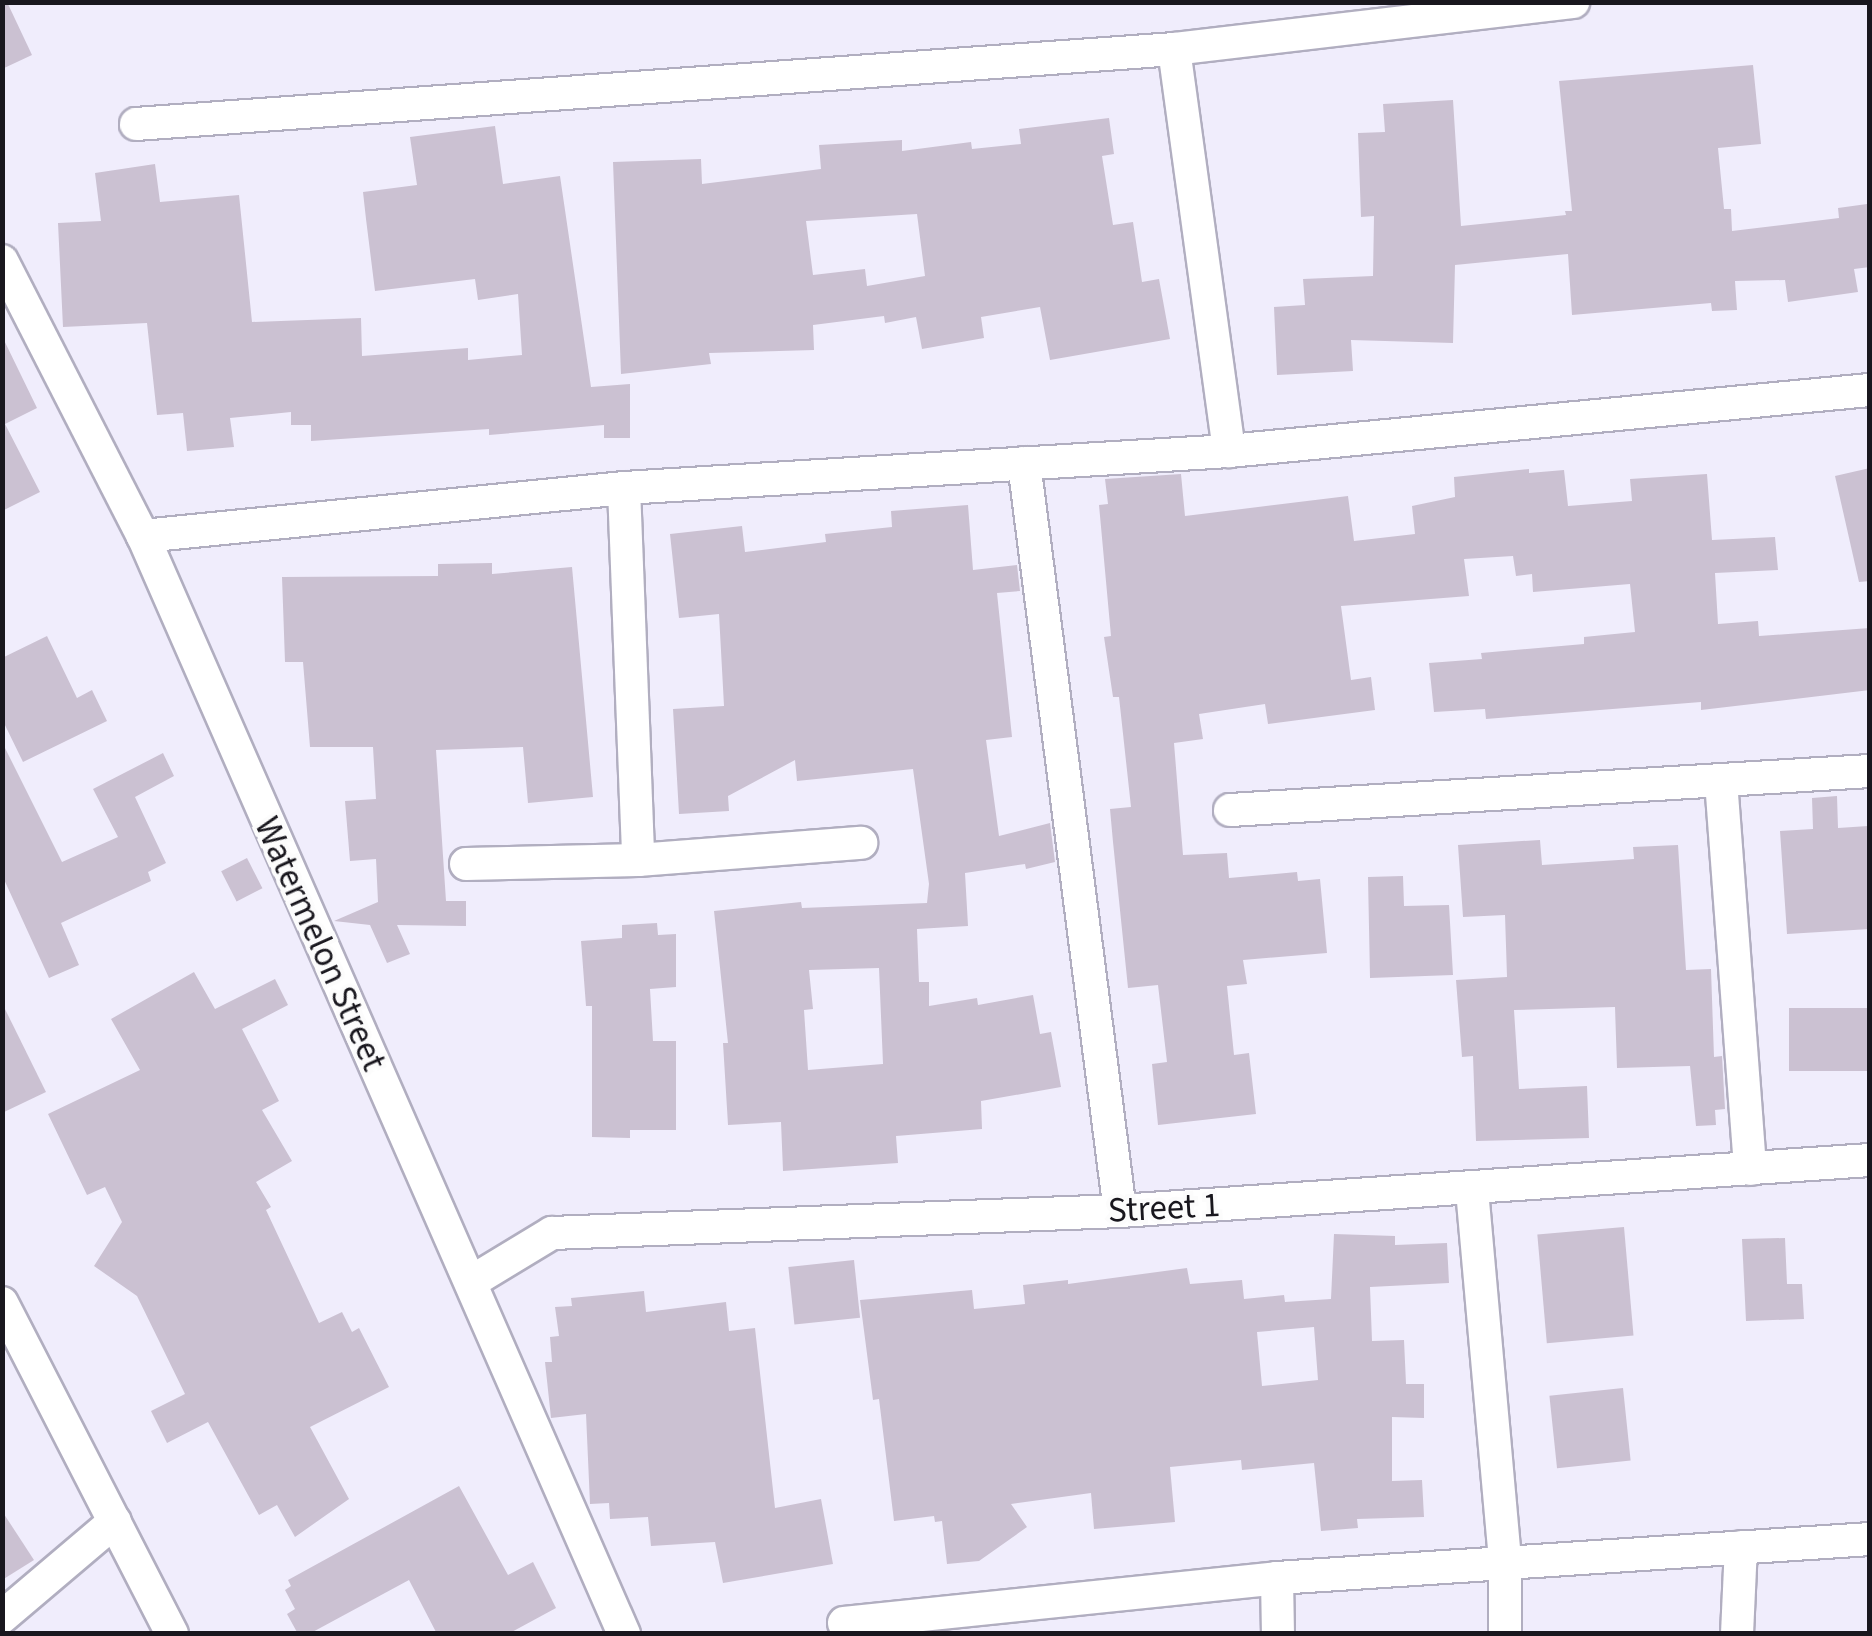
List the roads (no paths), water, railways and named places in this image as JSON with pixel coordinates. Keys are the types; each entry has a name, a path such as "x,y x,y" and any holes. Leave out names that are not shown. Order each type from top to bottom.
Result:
{"street":[{"path":"136,124 1174,49 1572,2"},
{"path":"1174,49 1229,451"},
{"name":"Watermelon Street","path":"2,261 142,536 624,1634"},
{"path":"142,536 624,488 1229,451 1870,390"},
{"path":"1024,462 1120,1211"},
{"path":"624,488 638,860"},
{"path":"1230,810 1870,771"},
{"path":"1721,781 1750,1170"},
{"path":"466,864 638,860 861,842"},
{"name":"Street 1","path":"471,1282 552,1233 1120,1211 1870,1160"},
{"path":"1472,1190 1506,1562 1504,1634"},
{"path":"4,1310 172,1634"},
{"path":"2,1617 116,1521"},
{"path":"844,1623 1277,1578 1870,1539"},
{"path":"1737,1634 1741,1547"},
{"path":"1277,1578 1278,1634"}]}
